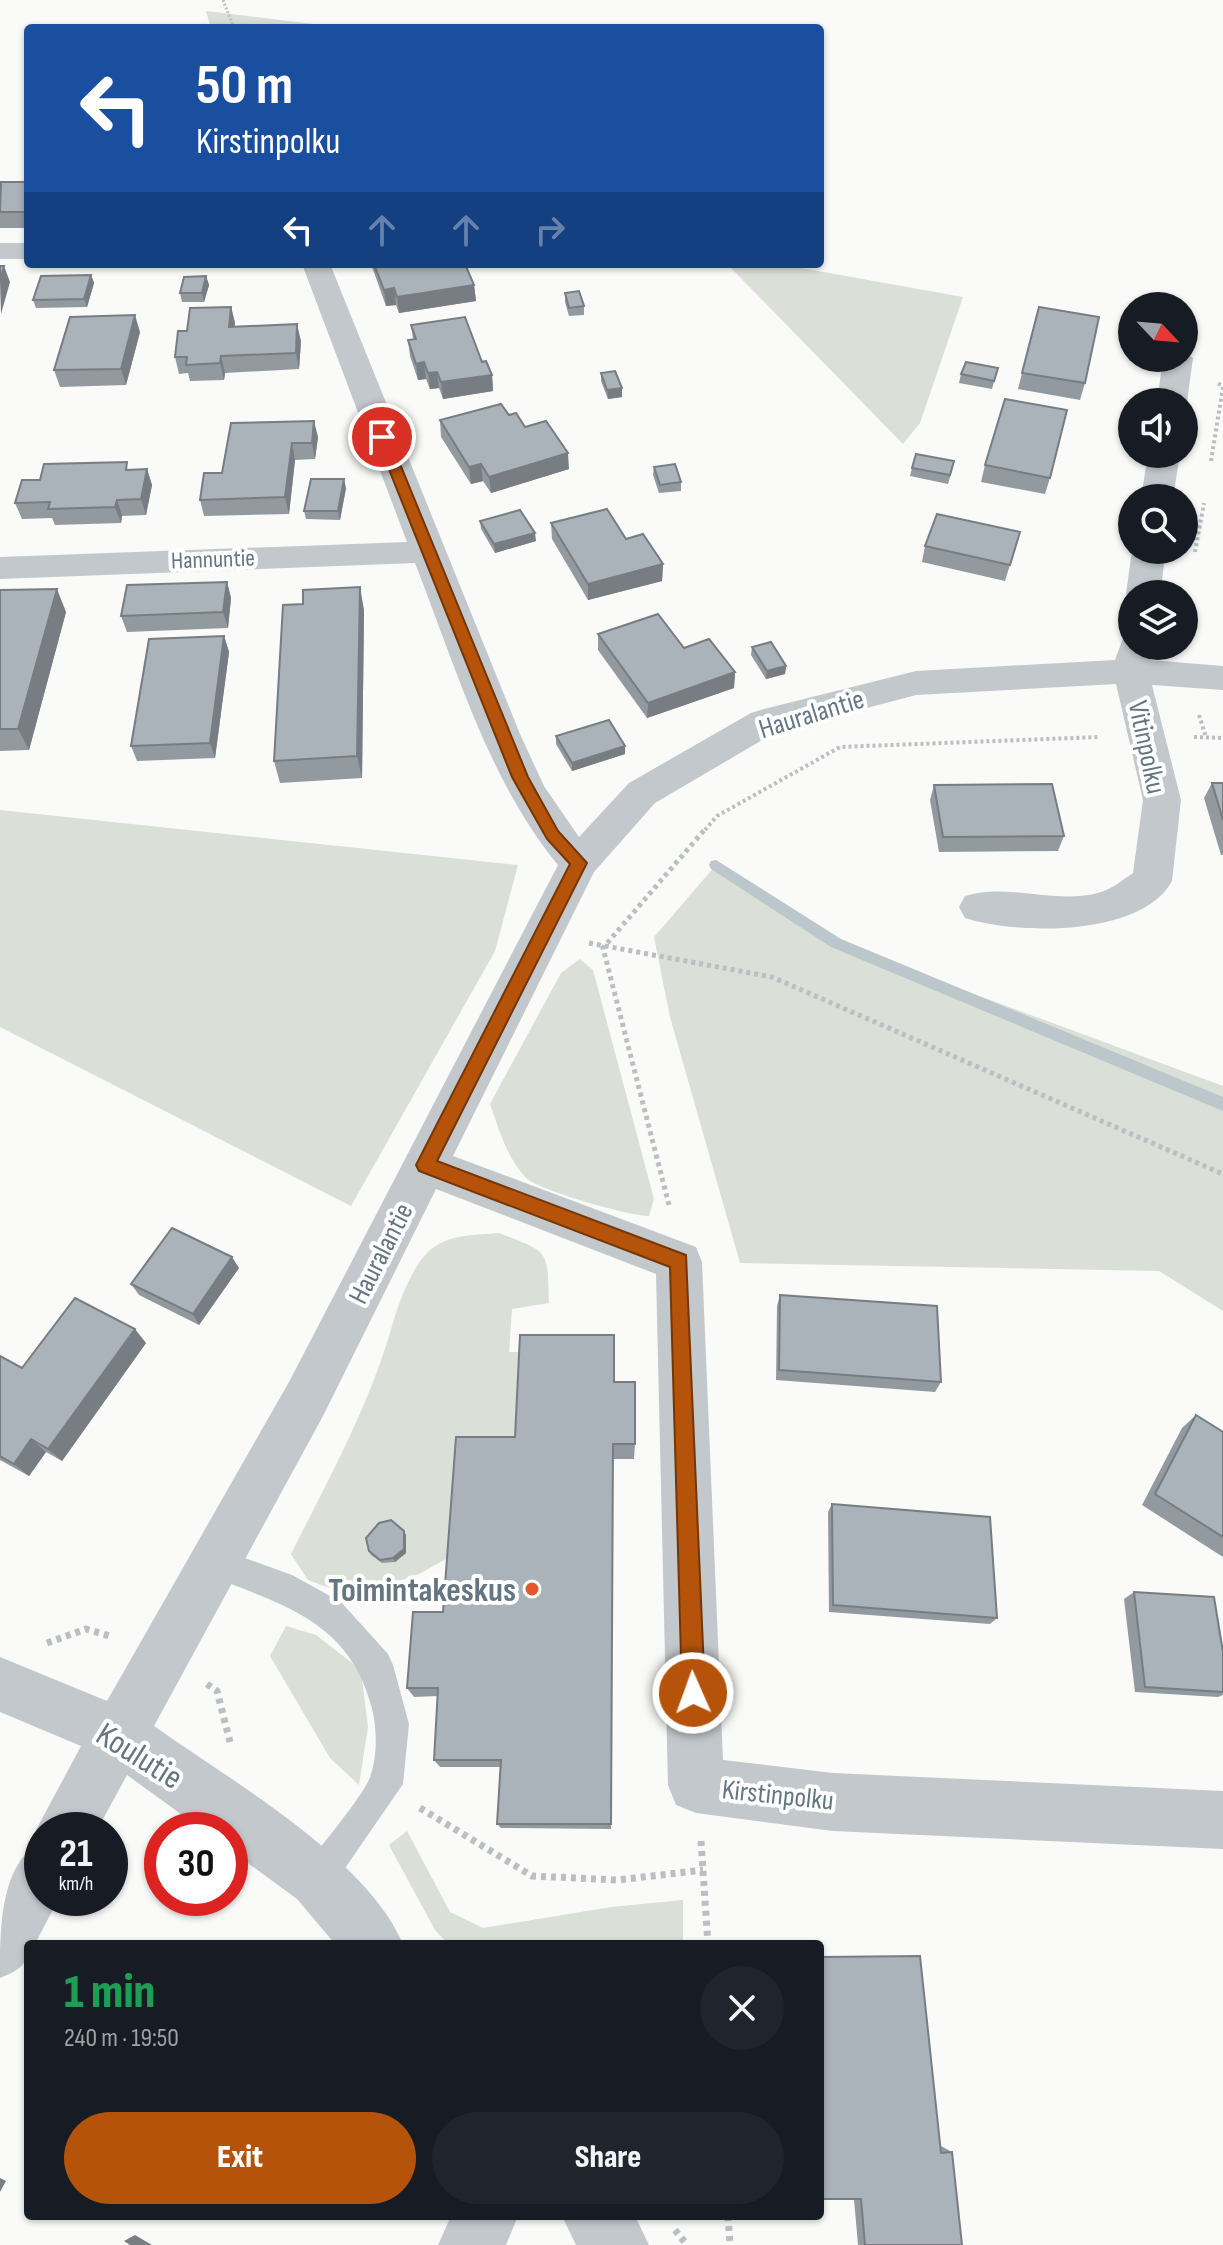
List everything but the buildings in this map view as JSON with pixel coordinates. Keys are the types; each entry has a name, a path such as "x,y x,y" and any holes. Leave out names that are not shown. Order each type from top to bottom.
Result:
{"street":[{"path":"0,251 24,251"},
{"path":"318,268 427,552 520,777 552,835 579,863"},
{"name":"Hannuntie","path":"0,568 427,552"},
{"name":"Hauralantie","path":"75,1812 306,1399 579,863 642,793 764,722 916,683 1124,660"},
{"name":"Vitinpolku","path":"979,907 1058,912 1110,907 1152,881 1162,800 1133,660"},
{"name":"Hauralantie","path":"1138,660 1223,678"},
{"path":"425,1165 679,1262"},
{"name":"Kirstinpolku","path":"679,1262 696,1785 833,1802 1223,1820"},
{"name":"Koulutie","path":"0,1684 118,1734 318,1878 370,1940"},
{"path":"0,1948 24,1904"},
{"path":"471,2245 484,2220"},
{"path":"597,2220 616,2245"}],"lane":[{"path":"214,1562 281,1586 330,1613 377,1665 393,1724 386,1784 318,1878"}],"path":[{"path":"223,0 232,24"},
{"path":"603,948 717,816 840,747 1148,736 1223,738"},
{"path":"603,948 772,977 1223,1174"},
{"path":"603,948 666,1191 679,1262"},
{"path":"36,1641 48,1644 86,1629 162,1652"},
{"path":"386,1784 458,1834 532,1876 618,1880 703,1870"},
{"path":"696,1785 708,1940"},
{"path":"728,2220 730,2245"}],"shaded area":[{"path":"206,11 313,24 210,24"},
{"path":"731,268 801,268 963,297 920,423 903,444"},
{"path":"0,810 518,865 495,951 351,1206 0,1027"},
{"path":"716,865 836,943 1223,1086 1223,1311 1159,1271 740,1263 670,1017 654,937"},
{"path":"580,959 593,970 654,1199 649,1216 584,1201 547,1189 525,1177 508,1151 490,1104 561,973"},
{"path":"499,1233 537,1249 546,1262 548,1272 549,1303 512,1309 509,1352 522,1352 518,1452 453,1555 419,1574 372,1590 332,1589 308,1580 291,1554 360,1414 383,1356 398,1306 414,1272 427,1253 441,1243 465,1236"},
{"path":"286,1626 316,1635 361,1670 368,1727 359,1785 330,1758 270,1656"},
{"path":"407,1831 450,1912 483,1928 611,1907 683,1900 683,1940 444,1940 435,1930 389,1845"}],"waterway":[{"path":"716,865 836,943 1223,1104"}],"place":[{"name":"Toimintakeskus","path":"532,1589"}],"route":[{"path":"382,437 520,777 552,835 579,863 425,1165 679,1262 693,1693"}]}
